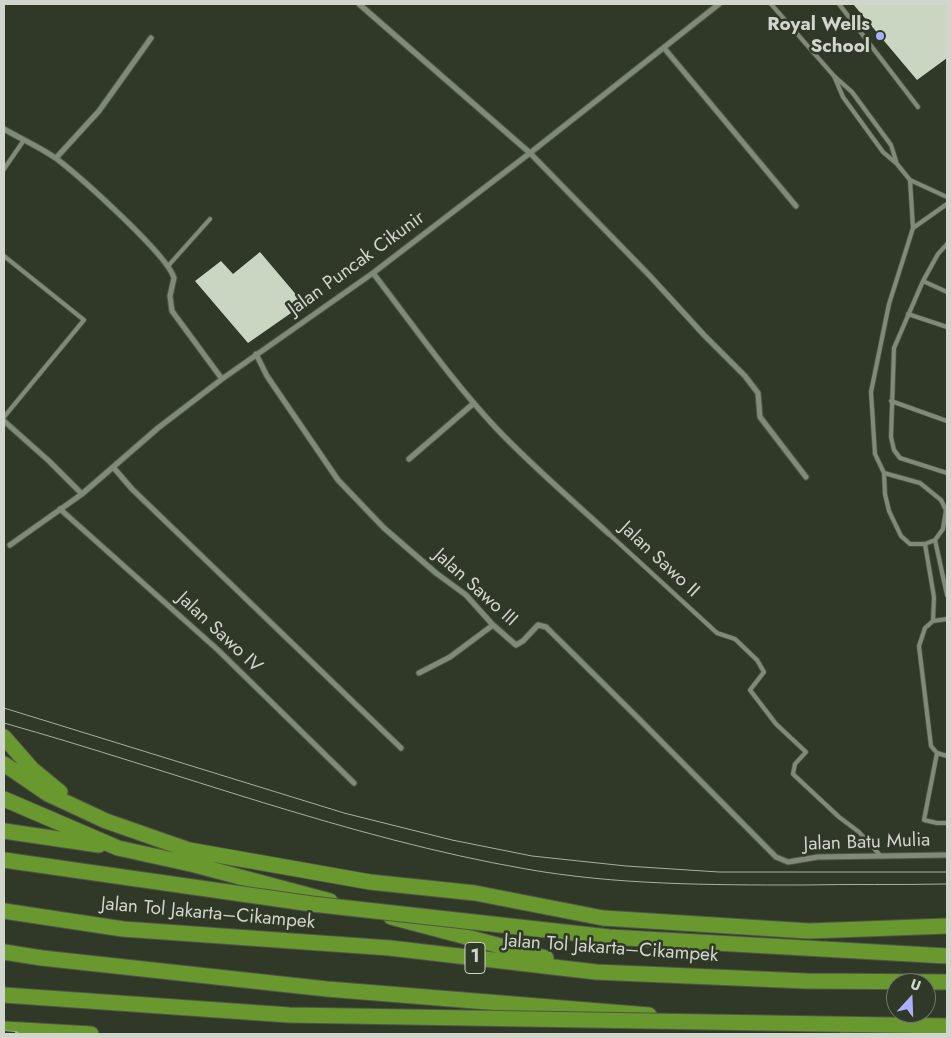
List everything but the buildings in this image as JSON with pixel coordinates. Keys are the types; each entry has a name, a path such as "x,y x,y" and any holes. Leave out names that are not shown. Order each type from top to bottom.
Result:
{"highway":[{"path":"4,737 32,769 64,795 106,821"},
{"path":"4,764 48,794 106,821 188,850 370,882 475,893 603,918 809,931 947,926"},
{"path":"4,799 118,848"},
{"path":"4,831 118,848 195,866 596,972"},
{"path":"4,860 312,904 610,937 947,956"},
{"name":"Jalan Tol Jakarta–Cikampek","path":"4,911 123,929 390,948 596,972 806,981 947,982"},
{"name":"1","path":"4,952 42,958 327,989 894,1034"},
{"path":"4,996 288,1015 947,1026"},
{"path":"4,1029 91,1034"}],"street":[{"path":"359,4 530,153 745,376 758,393 760,417 806,477"},
{"name":"Jalan Puncak Cikunir","path":"10,545 82,494 158,428 222,379 373,273 530,153 719,4"},
{"path":"56,158 99,111 151,38"},
{"path":"664,48 796,206"},
{"path":"4,129 56,158 92,188 147,242 168,266 174,278 170,296 172,311 222,379"},
{"name":"Jalan Sawo II","path":"373,273 474,403 496,428 544,476 609,534"},
{"name":"Jalan Sawo III","path":"256,354 268,376 338,480 384,528 436,573 466,595 493,625 516,644 523,641 538,625 546,627 776,858 788,862"},
{"path":"409,459 474,403"},
{"path":"4,421 49,461 82,494"},
{"path":"113,467 132,489 401,748"},
{"name":"Jalan Sawo IV","path":"60,509 218,650 354,783"},
{"path":"420,673 450,657 493,625"},
{"name":"Jalan Batu Mulia","path":"788,862 818,857 947,855"}],"lane":[{"path":"771,4 834,76 852,92 891,145 897,164"},
{"path":"839,4 918,107"},
{"path":"834,76 843,97 883,152 897,164 910,180 947,197"},
{"path":"4,169 24,140"},
{"path":"884,473 920,483 941,500 946,510 943,529 935,540 925,544 910,544 901,536 889,511 885,494 884,473 875,454 871,392 889,304 912,228 910,180"},
{"path":"912,228 947,204"},
{"path":"168,266 210,219"},
{"path":"947,244 938,254 923,281 894,348 891,401 891,437 894,450 900,458 947,473"},
{"path":"4,256 84,320 4,417"},
{"path":"923,281 947,292"},
{"path":"908,314 947,328"},
{"path":"891,401 947,421"},
{"name":"Jalan Sawo II","path":"609,534 710,628 717,633 735,639 757,660 764,672 750,690 776,724 806,752 795,764 792,774 858,832 880,855"},
{"path":"935,540 947,595"},
{"path":"925,544 934,597 933,621"},
{"path":"947,619 933,621 926,628 919,646 931,746 937,754 947,756"},
{"path":"937,754 924,820 937,824 947,823"}],"tram line":[{"path":"4,708 344,813 452,840 532,856 626,866 719,872 947,872"},
{"path":"4,723 328,822 460,856 526,869 594,878 664,883 768,885 947,884"}],"railway":[{"path":"4,1033 16,1034"}],"place":[{"name":"Royal Wells School","path":"880,36"}]}
